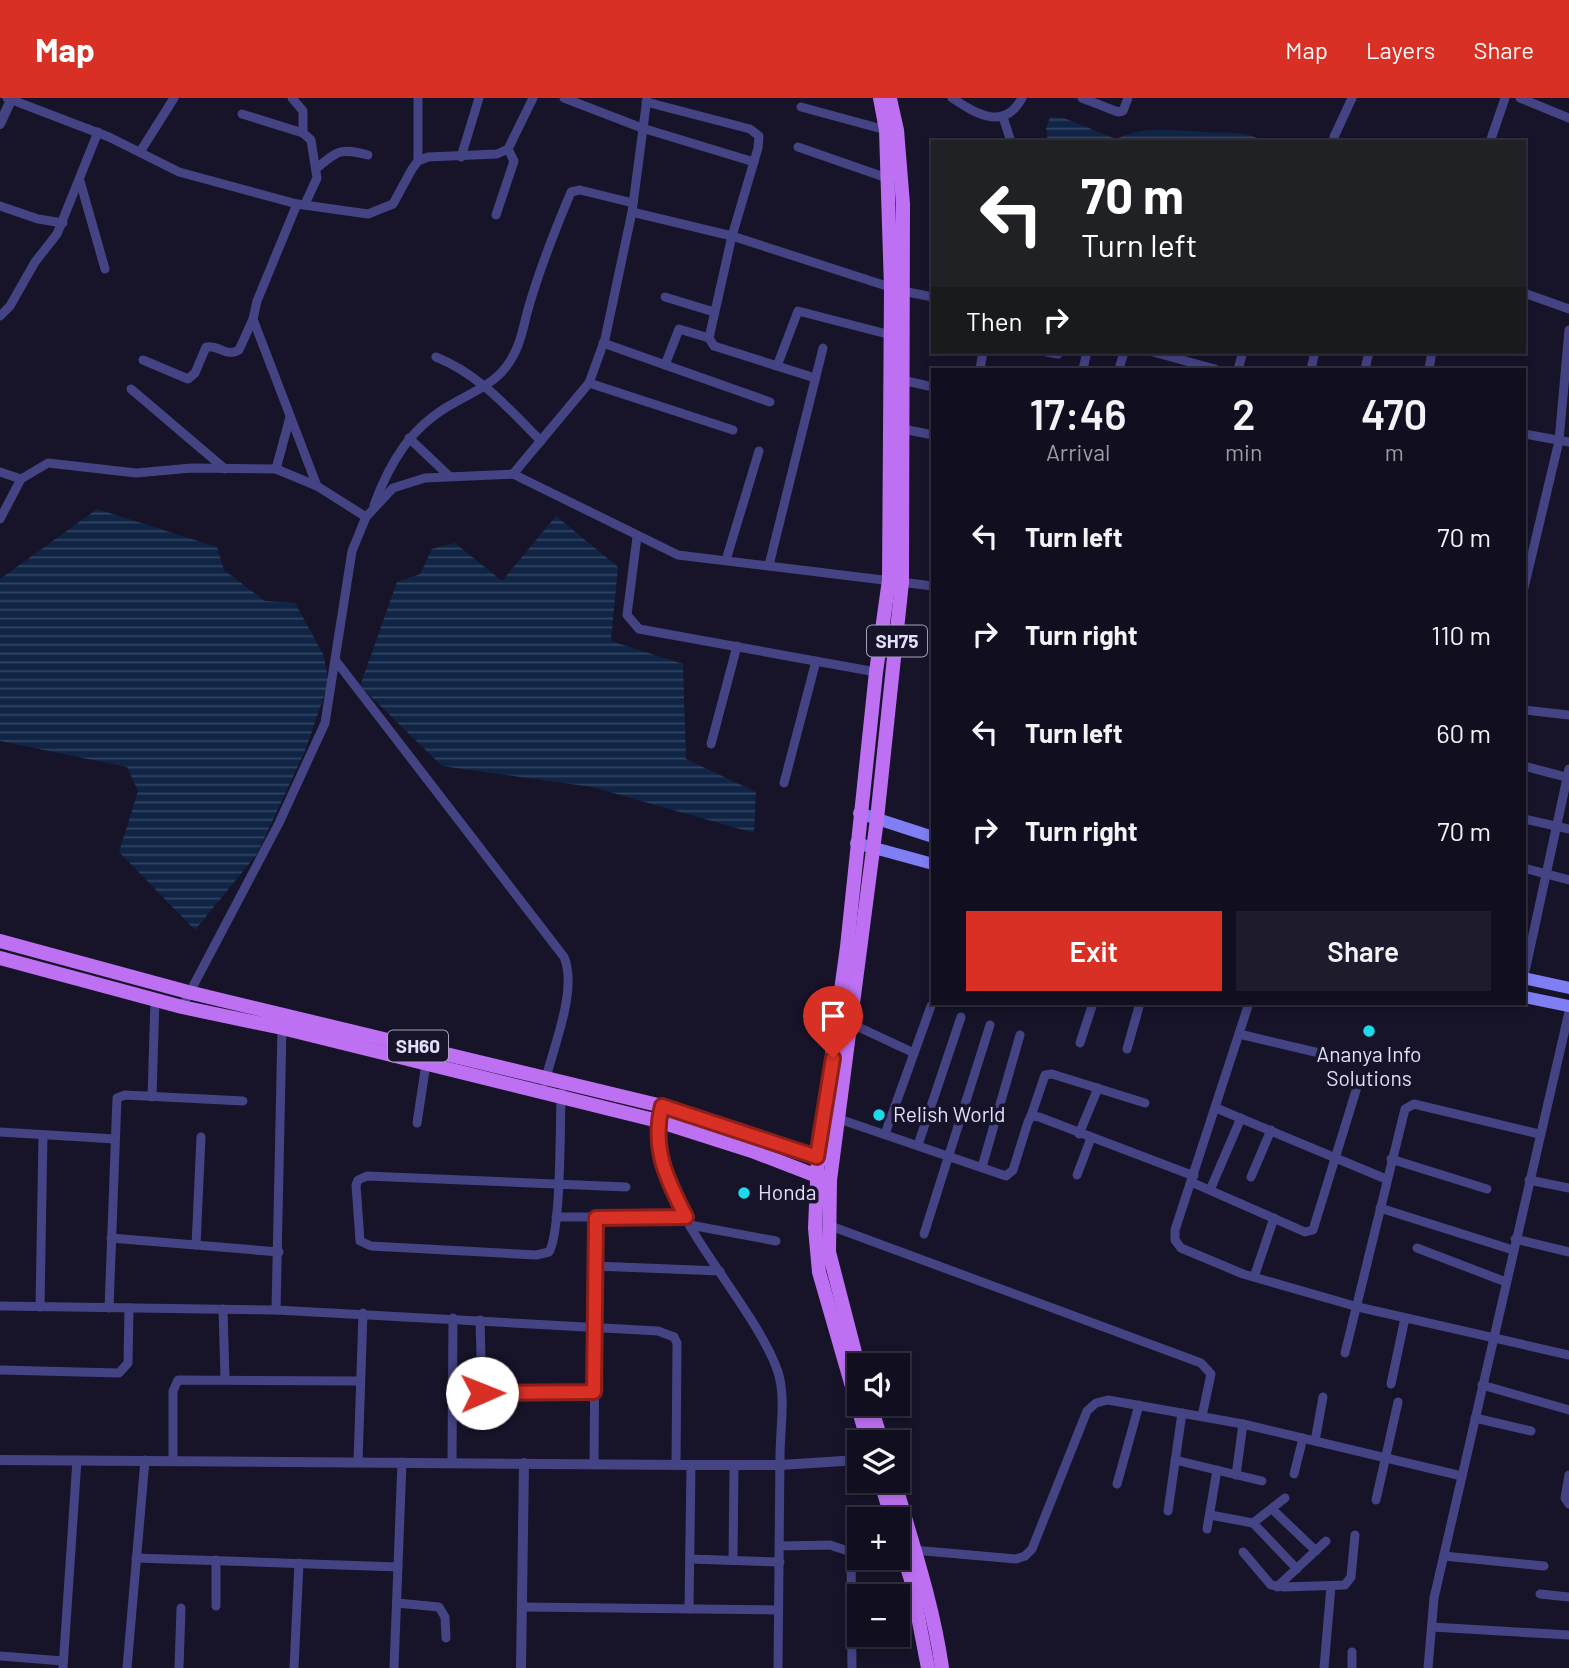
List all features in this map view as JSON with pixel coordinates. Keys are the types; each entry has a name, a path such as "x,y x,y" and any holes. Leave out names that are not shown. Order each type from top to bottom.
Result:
{"main road":[{"name":"SH75","path":"830,1180 874,848 896,581 903,429 902,380 886,130 880,98"},
{"name":"SH75","path":"815,1175 847,947 859,813 876,672 896,581 891,335 903,204 897,130 890,98"},
{"path":"859,813 931,836"},
{"path":"856,843 931,863"},
{"name":"SH60","path":"0,942 188,992 662,1106 832,1162"},
{"name":"SH60","path":"0,958 182,1007 282,1028 658,1122 752,1151 830,1180"},
{"path":"1526,977 1569,988"},
{"path":"1526,997 1569,1006"},
{"path":"815,1175 815,1228 819,1272 865,1430"},
{"path":"830,1180 828,1225 833,1275 855,1353"},
{"path":"910,1561 937,1631 942,1668"},
{"path":"909,1570 928,1668"}],"street":[{"path":"140,152 174,98"},
{"path":"292,98 303,111 303,133"},
{"path":"0,124 10,99 99,132 179,172 301,204 368,214 382,211 393,204 418,161 418,98"},
{"path":"461,157 479,98"},
{"path":"418,161 428,157 461,157 508,149 533,98"},
{"path":"564,98 642,128 754,162"},
{"path":"952,98 980,116 992,119 1003,117 1022,98"},
{"path":"1082,98 1118,112 1123,111 1128,98"},
{"path":"1334,137 1352,98"},
{"path":"1491,140 1505,98"},
{"path":"1520,98 1569,118"},
{"path":"513,474 589,383 603,343 633,208 647,100 755,132 760,142 732,236 709,338"},
{"path":"801,107 886,130"},
{"path":"143,360 188,379 195,373 206,347 212,346 229,353 239,350 254,319 257,301 301,204 317,178 315,148 303,133 243,114"},
{"path":"1003,117 1010,140"},
{"path":"0,316 16,298 35,262 63,223 99,132"},
{"path":"798,147 887,178"},
{"path":"496,215 514,161 508,149"},
{"path":"317,167 337,151 350,150 368,155"},
{"path":"80,181 105,269"},
{"path":"373,508 394,459 409,438 434,415 485,387 506,367 519,345 527,313 571,192 580,190 897,290 931,297"},
{"path":"0,206 38,219 63,223"},
{"path":"1526,294 1569,309"},
{"path":"665,297 714,312"},
{"path":"777,366 799,311 891,335"},
{"path":"254,319 317,486"},
{"path":"665,365 679,329 709,338 714,346 815,378"},
{"path":"1526,580 1559,440 1569,330"},
{"path":"603,343 770,402"},
{"path":"769,565 823,348"},
{"path":"1157,354 1184,366 1205,368"},
{"path":"436,357 452,363 485,387 541,441"},
{"path":"902,380 931,387"},
{"path":"589,383 733,429"},
{"path":"131,389 226,470"},
{"path":"275,469 290,416"},
{"path":"903,429 931,435"},
{"path":"1526,435 1569,442"},
{"path":"409,438 449,476"},
{"path":"726,560 759,451"},
{"path":"0,519 21,479 48,463 136,473 192,468 275,469 317,486 366,517"},
{"path":"0,471 21,479"},
{"path":"182,1007 279,823 325,723 352,551 366,517 393,488 417,480 449,476 513,474 678,555 931,586"},
{"path":"638,537 627,615 630,622 639,629 876,672"},
{"path":"711,744 737,646"},
{"path":"336,661 564,957 569,986 542,1092"},
{"path":"784,783 816,661"},
{"path":"1526,710 1569,715"},
{"path":"1526,766 1568,775 1526,968"},
{"path":"1526,819 1569,829"},
{"path":"1526,869 1569,880"},
{"path":"152,1097 155,1000"},
{"path":"1080,1044 1092,1005"},
{"path":"1127,1049 1139,1005"},
{"path":"1248,1005 1175,1230 1175,1240 1188,1251 1254,1277 1358,1307 1569,1354"},
{"path":"885,1134 931,1006"},
{"path":"1429,1668 1432,1626 1444,1556 1569,1012"},
{"path":"918,1146 961,1017"},
{"path":"852,1024 914,1054"},
{"path":"924,1234 990,1025"},
{"path":"275,1310 279,1252 282,1028"},
{"path":"1239,1034 1332,1056"},
{"path":"982,1167 1020,1035"},
{"path":"417,1123 426,1064"},
{"path":"839,1119 1006,1175 1011,1174 1045,1075 1052,1073 1145,1103"},
{"path":"563,1081 558,1186 553,1246 544,1255 371,1246 360,1241 356,1185 358,1180 367,1176 558,1186 626,1187"},
{"path":"1031,1116 1193,1179 1210,1190 1305,1232 1313,1230 1358,1084"},
{"path":"1079,1134 1098,1088"},
{"path":"109,1308 117,1097 243,1101"},
{"path":"1345,1353 1405,1109 1413,1104 1539,1135"},
{"path":"662,1106 658,1122 660,1160 688,1221 777,1369 781,1389 778,1668"},
{"path":"1216,1108 1386,1179"},
{"path":"1210,1190 1241,1118"},
{"path":"1251,1178 1271,1130"},
{"path":"0,1132 115,1139"},
{"path":"40,1307 43,1135"},
{"path":"196,1245 201,1137"},
{"path":"1077,1175 1091,1138"},
{"path":"1391,1159 1487,1189"},
{"path":"1529,1180 1569,1188"},
{"path":"1380,1208 1513,1250"},
{"path":"556,1217 688,1221 776,1241"},
{"path":"594,1464 596,1218"},
{"path":"1254,1277 1274,1219"},
{"path":"828,1225 1209,1367 1211,1374 1202,1416"},
{"path":"111,1238 279,1252"},
{"path":"1515,1239 1569,1252"},
{"path":"1417,1248 1506,1282"},
{"path":"595,1266 720,1271"},
{"path":"0,1306 363,1313 658,1331 674,1338 677,1343 676,1465"},
{"path":"0,1370 119,1373 128,1363 129,1308"},
{"path":"223,1309 225,1379"},
{"path":"358,1461 363,1313"},
{"path":"452,1462 453,1318"},
{"path":"1391,1384 1405,1318"},
{"path":"480,1320 482,1393"},
{"path":"173,1460 174,1385 184,1378 360,1381"},
{"path":"1482,1385 1569,1410"},
{"path":"452,1394 594,1392"},
{"path":"1315,1441 1323,1397"},
{"path":"910,1547 1016,1559 1025,1556 1032,1549 1087,1411 1096,1403 1108,1400 1243,1424 1462,1476"},
{"path":"1376,1500 1398,1402"},
{"path":"1117,1484 1139,1405"},
{"path":"1168,1511 1182,1413"},
{"path":"1475,1418 1531,1431"},
{"path":"1236,1475 1243,1424"},
{"path":"1294,1475 1303,1438"},
{"path":"0,1460 676,1465 780,1465 847,1461"},
{"path":"0,1656 63,1665 78,1460"},
{"path":"127,1668 145,1460"},
{"path":"1175,1460 1262,1481"},
{"path":"394,1668 402,1462"},
{"path":"521,1668 524,1464"},
{"path":"689,1609 691,1465"},
{"path":"733,1560 734,1465"},
{"path":"1208,1530 1217,1470"},
{"path":"1569,1475 1565,1498 1569,1504"},
{"path":"1253,1523 1285,1498"},
{"path":"1272,1509 1317,1550"},
{"path":"1210,1515 1253,1523 1297,1569"},
{"path":"1243,1552 1265,1579 1277,1587 1331,1586 1349,1582 1356,1535"},
{"path":"1277,1587 1326,1542"},
{"path":"779,1546 830,1545 851,1552 852,1668"},
{"path":"1444,1556 1544,1566"},
{"path":"136,1558 398,1567"},
{"path":"690,1559 780,1562"},
{"path":"216,1560 216,1606"},
{"path":"295,1668 299,1563"},
{"path":"1324,1668 1331,1586"},
{"path":"1539,1594 1569,1597"},
{"path":"397,1602 439,1607 445,1617 446,1638"},
{"path":"522,1607 778,1610"},
{"path":"179,1668 181,1608"},
{"path":"1432,1626 1569,1635"},
{"path":"1352,1652 1352,1668"}],"water":[{"path":"1050,117 1064,118 1116,139 1138,132 1159,130 1236,133 1263,140 1048,140 1046,129"},
{"path":"97,509 217,547 224,570 265,601 295,603 323,654 329,682 305,751 257,854 195,930 119,852 138,791 127,767 0,741 0,579"},
{"path":"556,516 618,567 611,641 683,664 686,759 756,792 754,833 592,787 442,766 360,686 397,582 420,574 432,549 455,543 502,581"}],"place":[{"name":"Ananya Info Solutions","path":"1369,1031"},
{"name":"Relish World","path":"879,1115"},
{"name":"Honda","path":"744,1193"}],"route":[{"path":"482,1393 594,1392 596,1218 686,1217 660,1160 658,1122 662,1106 817,1157 833,1058"}]}
